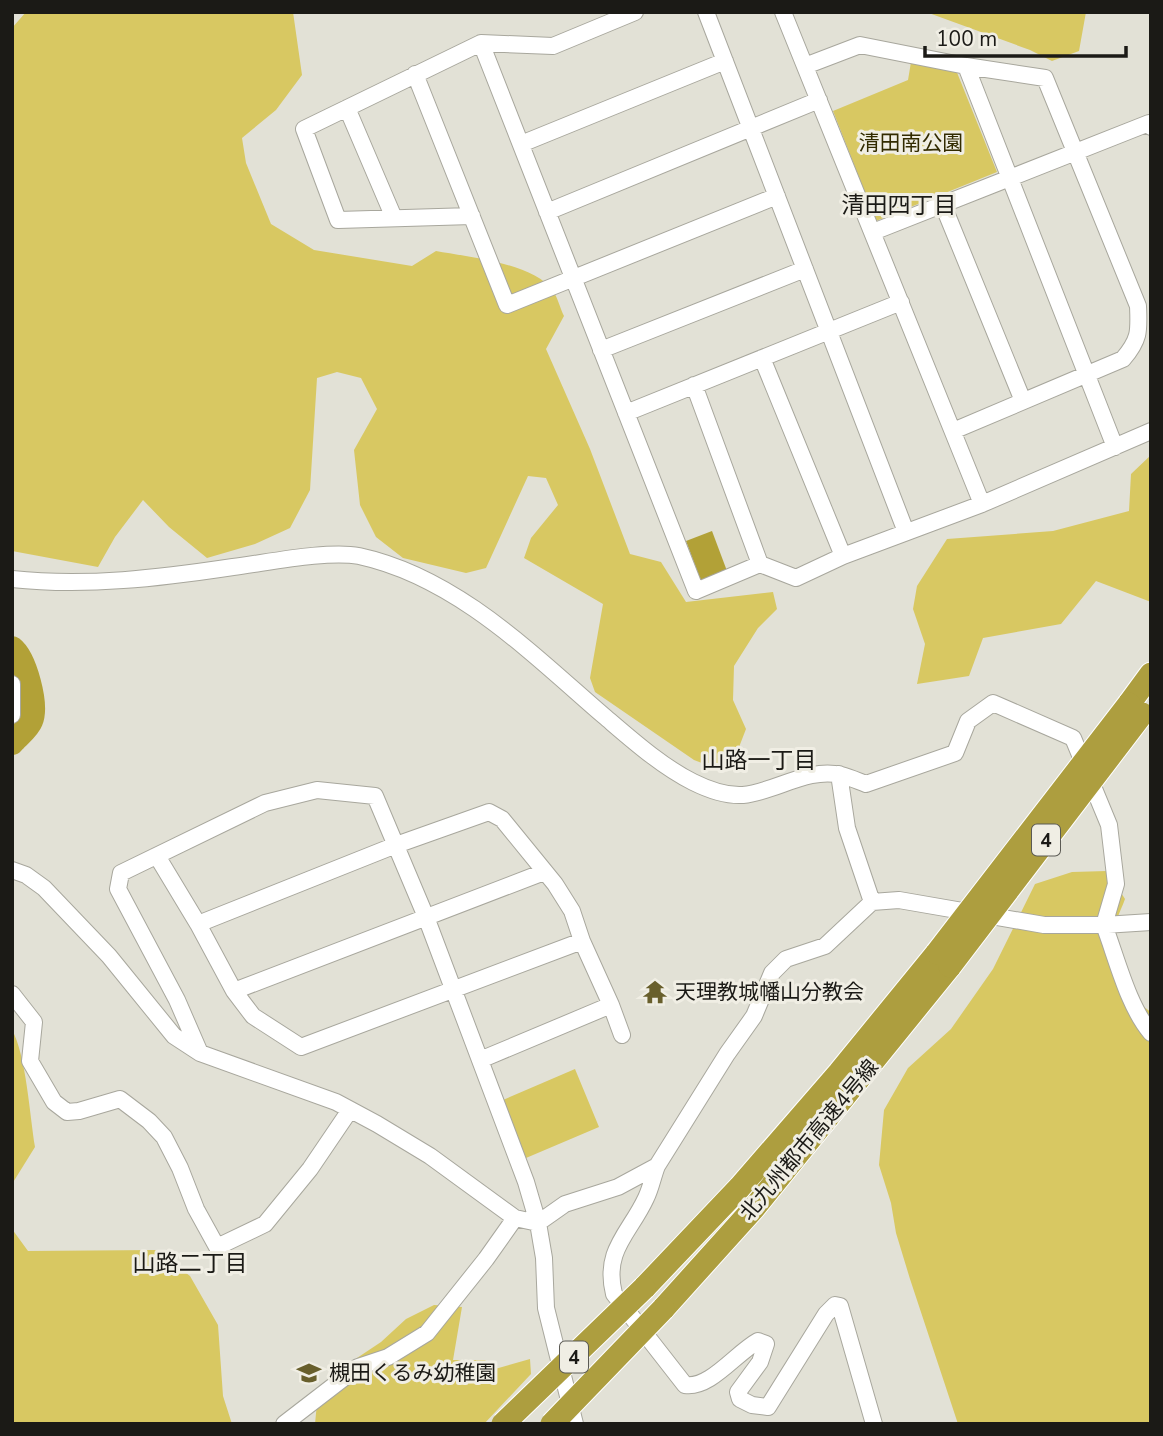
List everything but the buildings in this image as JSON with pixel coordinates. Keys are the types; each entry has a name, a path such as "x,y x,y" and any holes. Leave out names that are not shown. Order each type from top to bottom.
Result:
{"highway":[{"name":"4","path":"943,960 1141,707 1151,674"},
{"name":"北九州都市高速4号線","path":"503,1424 644,1288 749,1177 839,1073 943,960"},
{"name":"北九州都市高速4号線","path":"552,1424 663,1309 754,1208 943,960"}],"street":[{"path":"472,216 338,220 304,129 481,43 554,46 635,12"},
{"path":"706,12 906,532"},
{"path":"783,12 982,504"},
{"path":"481,43 696,591 760,564 796,578 843,556 982,504 1151,431"},
{"path":"805,66 860,45 1045,78 1138,306 1139,326 1135,345 1123,359 953,431"},
{"path":"521,144 725,61"},
{"path":"966,66 1115,447"},
{"path":"415,74 508,305 777,196"},
{"path":"547,212 819,100"},
{"path":"347,108 394,218"},
{"path":"873,233 1149,123 1151,127"},
{"path":"943,205 1023,401"},
{"path":"601,350 805,269"},
{"path":"626,413 901,302"},
{"path":"762,358 843,556"},
{"path":"694,385 760,564"},
{"path":"12,579 46,582 114,581 179,575 289,559 358,556 412,572 466,603 624,734 679,774 711,789 743,795 809,776 839,774 866,785 956,753 968,722 993,704 1073,738 1109,825 1116,884 1104,925 1142,1023 1151,1033"},
{"path":"12,684 12,715"},
{"path":"839,774 847,828 872,902"},
{"path":"200,1054 177,1000 118,889 121,873 265,803 317,790 375,796 426,917 526,1182 538,1223 544,1258 546,1308 575,1424"},
{"path":"198,924 396,845 489,812 502,819 555,884 572,911 622,1035"},
{"path":"157,856 234,991 253,1016 300,1047 582,941"},
{"path":"12,870 26,875 44,887 109,956 174,1036 200,1054 336,1102 430,1156 515,1217 538,1223 565,1204 618,1187 657,1166"},
{"path":"234,991 544,872"},
{"path":"874,1424 839,1306 835,1305 826,1314 768,1407 752,1405 740,1399 737,1392 760,1362 766,1344 758,1341 706,1381 694,1387 685,1385 614,1294 611,1280 617,1245 646,1199 657,1166 754,1016 772,973 786,959 825,946 872,902 899,900 1044,925 1151,922"},
{"path":"12,994 34,1022 30,1061 54,1102 68,1112 120,1099 149,1121 164,1137 196,1209 217,1247 265,1224 310,1169 350,1110"},
{"path":"480,1060 611,1006"},
{"path":"284,1424 358,1367 388,1356 427,1333 486,1259 515,1217"}],"green space":[{"path":"26,12 293,12 302,75 276,110 242,138 246,163 271,224 314,250 412,266 436,251 516,268 544,281 553,291 564,316 546,349 590,449 630,554 661,562 686,602 773,592 777,609 758,628 734,666 733,700 746,729 734,760 715,768 694,760 595,692 590,678 603,604 524,558 531,538 558,505 546,478 528,476 486,568 466,573 403,558 376,537 360,505 354,450 377,409 361,378 337,372 317,378 310,490 290,528 255,544 207,558 169,527 143,500 115,537 98,567 12,551 12,28"},
{"path":"926,12 1086,12 1079,51 1052,61 1030,50"},
{"name":"清田南公園","path":"911,62 956,70 997,172 876,221 833,111 908,80"},
{"path":"1151,455 1151,602 1096,581 1061,624 983,638 969,676 917,684 925,644 913,609 917,586 947,539 1053,531 1129,511 1131,474"},
{"path":"1107,871 1125,899 1112,935 1112,955 1119,974 1131,992 1151,1012 1151,1424 958,1424 910,1279 879,1165 884,1110 908,1068 951,1029 993,969 1035,884 1072,872"},
{"path":"12,1030 21,1054 35,1147 12,1184"},
{"path":"575,1069 599,1127 526,1158 503,1100"},
{"path":"12,1229 28,1251 156,1250 190,1276 218,1325 223,1396 232,1424 12,1424"},
{"path":"434,1305 462,1307 453,1360 485,1360 495,1369 530,1359 531,1374 484,1424 315,1424 317,1403 344,1380 357,1358 381,1342 406,1319"}],"shaded area":[{"path":"712,531 727,571 701,581 686,541"}],"waterway":[{"path":"12,648 26,671 33,704 30,724 12,743"}],"place":[{"name":"天理教城幡山分教会","path":"655,992"},
{"name":"槻田くるみ幼稚園","path":"309,1373"}],"district":[{"name":"清田四丁目","path":"899,205"},
{"name":"山路一丁目","path":"759,760"},
{"name":"山路二丁目","path":"190,1263"}]}
